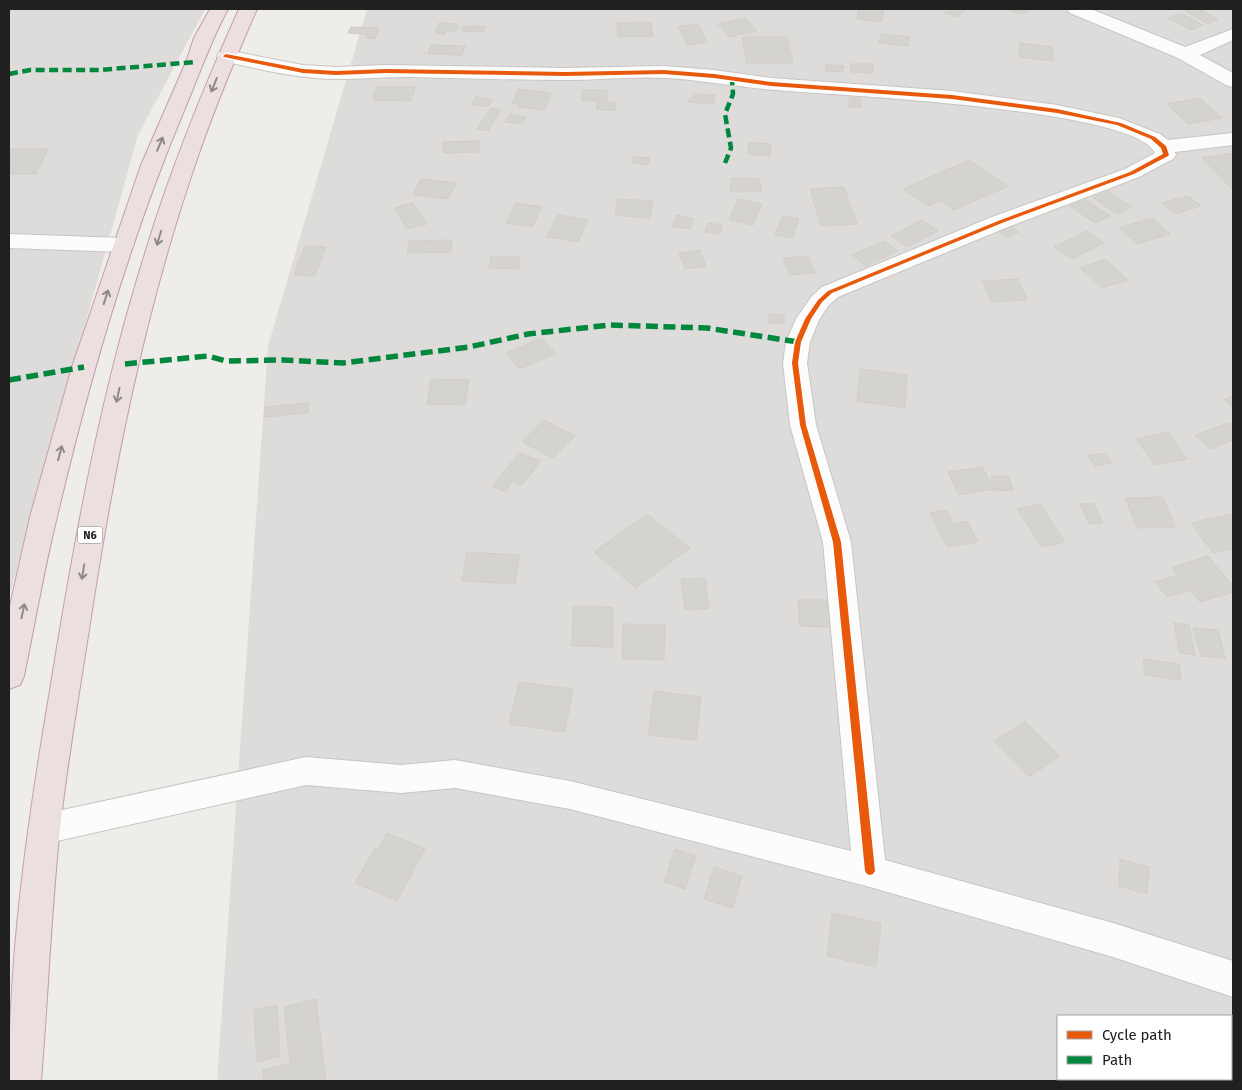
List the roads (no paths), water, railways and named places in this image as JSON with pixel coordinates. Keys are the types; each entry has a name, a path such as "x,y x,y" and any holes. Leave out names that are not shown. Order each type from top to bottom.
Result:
{"highway":[{"path":"9,676 43,517 84,367 122,245 151,165 195,62 203,38 219,9"},
{"name":"N6","path":"22,1081 44,829 86,555 125,364 158,240 200,119 248,9"}],"street":[{"path":"1076,9 1184,54 1233,81"},
{"path":"1184,54 1233,34"},
{"path":"226,56 303,71 336,73 386,70 556,74 664,72 714,76 779,85 952,97 1057,110 1118,124 1153,138 1164,147 1166,155 1132,173 991,225 830,292 820,301 808,319 798,342 795,363 803,425 837,542 870,871"},
{"path":"1164,147 1233,139"},
{"path":"9,241 122,245"},
{"path":"44,829 306,771 400,779 455,774 570,795 870,871 1113,940 1233,979"}]}
